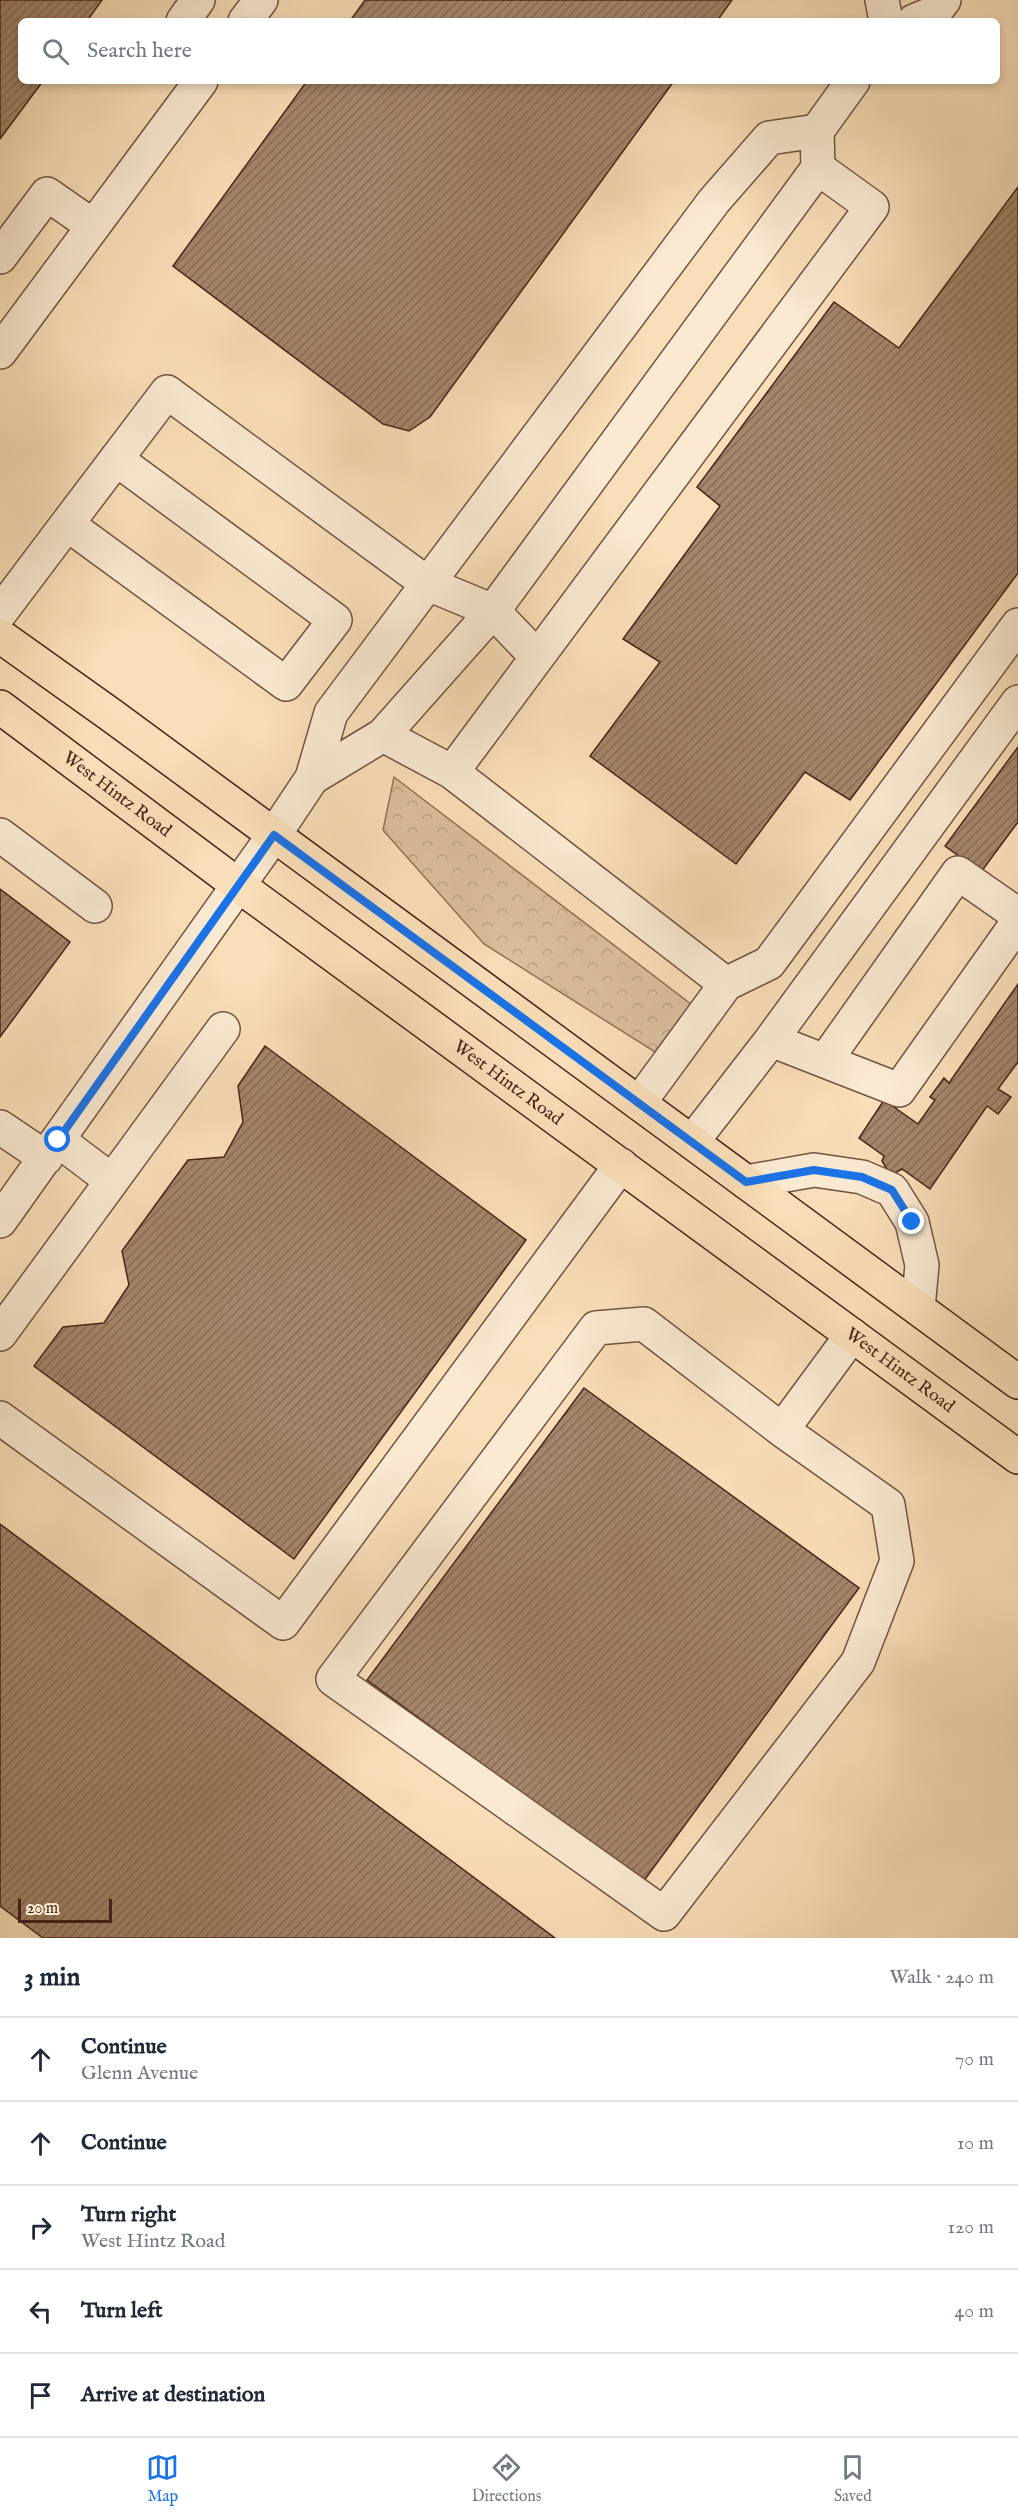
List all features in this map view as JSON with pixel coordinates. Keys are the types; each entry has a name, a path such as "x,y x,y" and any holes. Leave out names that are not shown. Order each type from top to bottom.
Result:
{"main road":[{"path":"0,636 1018,1382"},
{"name":"West Hintz Road","path":"0,707 238,885 1018,1457"}],"street":[{"path":"185,18 198,0"},
{"path":"247,18 261,0"},
{"path":"882,0 885,18"},
{"path":"922,18 934,13 944,0"},
{"path":"0,352 199,84"},
{"path":"312,778 383,735 493,611 818,168 817,131 851,84"},
{"path":"0,1221 312,778 331,712 714,201 769,138 817,131"},
{"path":"452,772 872,207 818,168"},
{"path":"0,257 47,194 93,226"},
{"path":"0,613 167,392 428,584 493,611 537,657"},
{"path":"68,524 286,684 335,620 116,459"},
{"path":"639,1103 726,984 769,963 1018,625"},
{"path":"692,1142 771,1040 1018,702"},
{"path":"383,735 452,772 726,984"},
{"path":"0,835 95,906"},
{"path":"825,1061 958,873 1018,915"},
{"path":"771,1040 899,1090 1018,922"},
{"path":"0,1334 223,1029"},
{"path":"0,1127 52,1149 112,1181"},
{"path":"0,1418 284,1623 621,1165"},
{"path":"746,1182 814,1170 862,1177 892,1190 912,1222 922,1265 918,1308"},
{"path":"644,1324 782,1430 888,1505 897,1561 858,1662 664,1914 333,1679 596,1328 644,1324"},
{"path":"782,1430 852,1335"}],"green space":[{"path":"394,777 696,1008 663,1057 484,944 383,830"}],"building":[{"path":"0,0 102,0 89,18 18,18 18,84 41,84 0,139"},
{"path":"365,0 732,0 719,18 352,18"},
{"path":"305,84 672,84 430,417 409,431 383,424 173,266"},
{"path":"1018,187 1018,573 850,800 805,772 736,864 590,756 660,662 623,639 720,506 697,487 834,302 899,348"},
{"path":"1018,747 1018,822 981,872 945,846"},
{"path":"0,889 70,942 0,1037"},
{"path":"1018,984 1018,1062 998,1089 1011,1097 998,1114 987,1106 930,1189 902,1169 895,1173 888,1171 882,1161 884,1156 859,1138 884,1100 918,1124 935,1100 930,1097 944,1078 949,1083"},
{"path":"265,1046 526,1240 294,1559 34,1366 63,1327 104,1323 129,1285 122,1251 188,1160 224,1157 243,1122 238,1086"},
{"path":"584,1388 859,1588 643,1882 367,1680"},
{"path":"0,1524 555,1938 43,1938 0,1906"}],"route":[{"path":"58,1140 274,835 746,1182 814,1170 862,1177 892,1190 912,1222"}]}
